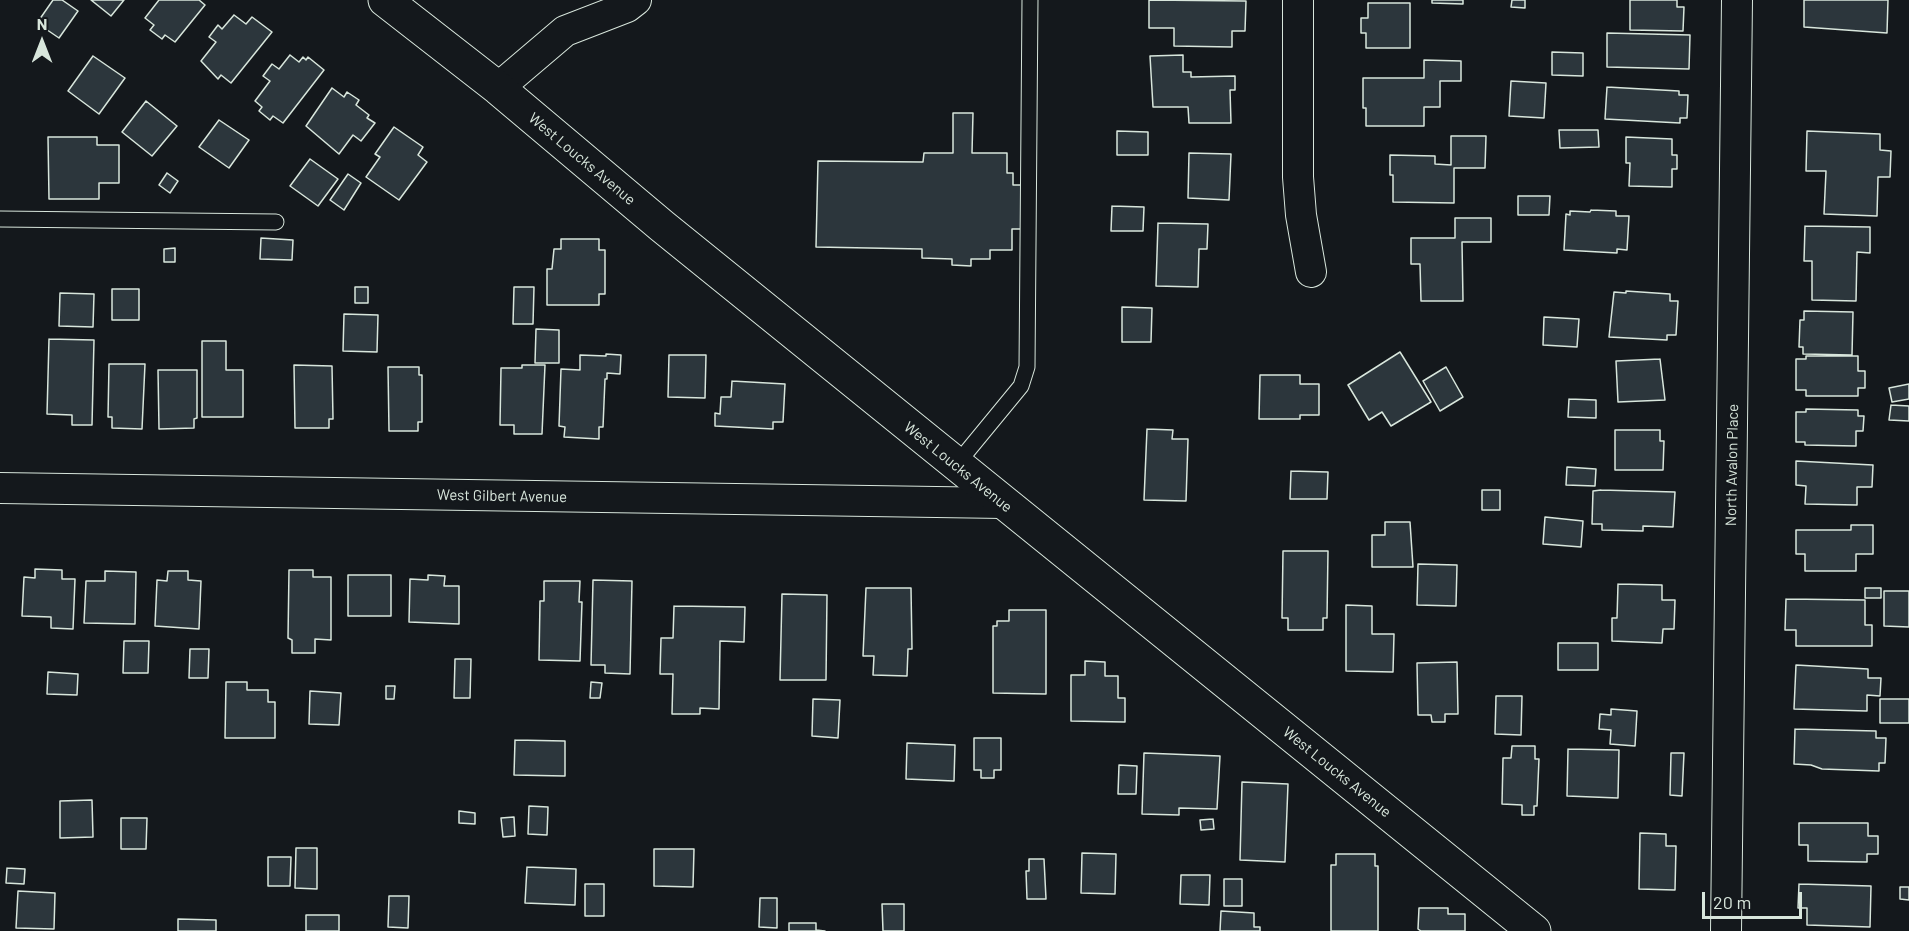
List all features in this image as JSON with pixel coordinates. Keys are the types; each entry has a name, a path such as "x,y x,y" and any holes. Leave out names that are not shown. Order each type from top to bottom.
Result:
{"street":[{"name":"West Loucks Avenue","path":"385,0 498,88 956,465 1534,931"},
{"path":"498,88 565,31 627,7 636,0"},
{"path":"1298,0 1298,177 1301,215 1311,272"},
{"name":"North Avalon Place","path":"1726,931 1737,0"},
{"name":"West Gilbert Avenue","path":"0,488 1003,503"}],"lane":[{"path":"956,465 1021,386 1027,367 1030,0"},
{"path":"0,219 276,222"}],"building":[{"path":"53,0 62,0 78,11 59,38 37,23"},
{"path":"91,0 124,0 111,16"},
{"path":"159,0 199,0 205,5 175,42 165,35 162,39 150,30 154,25 145,18"},
{"path":"1149,0 1246,1 1245,31 1232,31 1232,47 1174,46 1174,28 1149,28"},
{"path":"1432,0 1463,0 1463,4 1432,3"},
{"path":"1512,0 1525,0 1525,8 1511,7"},
{"path":"1630,0 1677,0 1677,7 1684,7 1683,31 1630,30"},
{"path":"1804,0 1888,0 1887,33 1804,27"},
{"path":"1368,3 1410,3 1410,48 1366,48 1366,33 1361,33 1361,18 1368,18"},
{"path":"234,15 246,24 252,17 272,32 231,83 221,75 218,79 201,61 216,42 209,37 218,25 222,29"},
{"path":"1607,33 1690,35 1689,69 1607,67"},
{"path":"1552,52 1583,53 1583,76 1552,75"},
{"path":"290,55 299,62 303,57 306,60 308,57 324,70 283,123 273,116 270,120 259,111 262,107 255,101 270,81 263,76 272,64 279,69"},
{"path":"1183,55 1183,72 1191,72 1191,77 1235,76 1235,90 1230,90 1231,123 1189,123 1188,107 1153,107 1150,56"},
{"path":"93,56 125,78 99,114 68,91"},
{"path":"1424,60 1461,61 1461,81 1440,81 1440,107 1424,107 1424,126 1366,126 1366,108 1363,108 1363,78 1424,78"},
{"path":"1511,81 1546,83 1544,118 1509,116"},
{"path":"1607,87 1679,91 1679,95 1688,95 1687,118 1680,118 1680,123 1605,119"},
{"path":"332,88 344,97 347,92 359,100 356,105 369,115 367,118 375,123 361,141 353,135 339,154 306,126"},
{"path":"146,101 177,126 152,156 122,132"},
{"path":"953,113 973,113 972,153 1007,153 1007,173 1013,173 1013,185 1022,185 1021,229 1012,229 1012,250 990,250 990,259 971,259 971,266 952,265 952,259 922,258 922,249 816,247 818,161 923,162 924,153 953,153"},
{"path":"219,120 249,140 229,168 199,147"},
{"path":"394,127 423,147 418,155 427,162 399,200 366,177 380,157 375,154"},
{"path":"1559,130 1598,130 1599,147 1560,148"},
{"path":"1117,131 1148,132 1148,155 1117,155"},
{"path":"1807,131 1880,134 1880,150 1891,151 1890,177 1878,177 1877,216 1824,214 1826,171 1806,171"},
{"path":"1451,136 1486,136 1485,168 1454,168 1454,203 1393,202 1390,155 1435,156 1435,164 1451,165"},
{"path":"48,137 97,137 97,145 119,145 119,183 99,183 99,199 49,199"},
{"path":"1626,137 1672,139 1672,155 1677,155 1677,169 1672,169 1672,187 1629,186 1630,163 1626,163"},
{"path":"1189,153 1231,154 1229,200 1188,198"},
{"path":"310,159 338,179 318,206 290,186"},
{"path":"167,173 178,181 170,193 159,185"},
{"path":"348,174 361,183 344,210 330,200"},
{"path":"1518,196 1550,196 1549,215 1518,215"},
{"path":"1112,206 1144,207 1143,231 1111,231"},
{"path":"1591,210 1616,211 1616,216 1629,216 1627,250 1617,249 1617,253 1564,250 1566,214 1570,215 1570,211 1590,212"},
{"path":"1455,218 1491,218 1491,242 1462,242 1463,301 1421,301 1420,264 1411,264 1411,238 1455,238"},
{"path":"1158,223 1208,224 1207,249 1199,249 1198,287 1156,286"},
{"path":"1805,226 1870,227 1870,253 1857,252 1856,301 1812,300 1812,261 1804,261"},
{"path":"261,238 293,240 292,260 260,259"},
{"path":"561,239 599,239 599,250 605,250 605,294 599,294 599,305 547,305 547,269 552,269 554,249 561,249"},
{"path":"175,248 175,262 164,262 164,249"},
{"path":"355,287 368,287 368,303 355,303"},
{"path":"514,287 534,287 533,324 513,324"},
{"path":"112,289 139,289 139,320 112,320"},
{"path":"1626,291 1670,294 1670,301 1678,301 1676,335 1667,335 1667,340 1609,337 1614,292 1626,293"},
{"path":"60,293 94,294 93,327 59,326"},
{"path":"1122,307 1152,308 1151,342 1122,342"},
{"path":"1804,311 1853,312 1852,355 1803,354 1803,347 1799,347 1800,320 1804,320"},
{"path":"344,314 378,315 377,352 343,351"},
{"path":"1544,317 1579,319 1577,347 1543,345"},
{"path":"536,329 559,330 559,363 535,363"},
{"path":"49,339 94,340 92,425 72,425 72,415 47,414"},
{"path":"202,341 226,341 226,370 243,370 243,417 202,417"},
{"path":"1400,352 1431,402 1391,426 1382,412 1369,420 1348,385"},
{"path":"606,354 621,355 620,374 607,373 607,379 605,379 603,427 599,427 599,439 564,437 565,427 559,426 561,369 580,370 580,355 606,356"},
{"path":"669,355 706,355 705,398 668,397"},
{"path":"1806,356 1858,356 1858,371 1865,371 1865,388 1858,388 1858,396 1806,396 1806,390 1796,390 1796,359 1806,359"},
{"path":"1660,359 1665,400 1618,402 1616,361"},
{"path":"109,364 145,364 142,429 112,428 112,417 108,417"},
{"path":"294,365 332,366 333,419 329,419 329,428 295,428"},
{"path":"522,365 545,365 542,434 514,434 514,425 500,425 501,368 522,368"},
{"path":"388,367 419,367 419,375 422,375 422,422 418,422 418,431 389,431"},
{"path":"1446,367 1463,397 1440,411 1423,381"},
{"path":"158,370 197,370 197,418 194,419 194,428 159,429"},
{"path":"1260,375 1300,375 1300,384 1319,384 1319,415 1300,415 1300,419 1259,419"},
{"path":"732,381 785,384 783,422 773,422 773,429 715,426 715,413 720,414 721,397 731,397"},
{"path":"1909,384 1909,399 1892,402 1889,388"},
{"path":"1569,399 1596,400 1596,418 1568,417"},
{"path":"1891,405 1909,406 1909,421 1889,420"},
{"path":"1806,409 1858,410 1858,416 1864,416 1863,431 1856,431 1856,446 1805,445 1805,442 1796,442 1796,412 1806,412"},
{"path":"1147,429 1173,430 1172,439 1188,439 1186,501 1144,500"},
{"path":"1615,430 1660,430 1660,441 1664,441 1663,470 1615,470"},
{"path":"1796,461 1873,465 1872,487 1857,487 1857,505 1805,504 1806,486 1796,485"},
{"path":"1567,467 1596,469 1595,486 1566,485"},
{"path":"1291,471 1328,472 1327,499 1290,499"},
{"path":"1482,490 1500,490 1500,510 1482,510"},
{"path":"1593,491 1675,492 1673,527 1643,526 1643,531 1602,530 1602,524 1592,524"},
{"path":"1545,517 1583,521 1581,547 1543,544"},
{"path":"1385,522 1410,522 1413,567 1372,567 1372,535 1385,535"},
{"path":"1851,525 1873,525 1873,554 1856,554 1856,571 1805,571 1805,554 1796,554 1796,530 1851,530"},
{"path":"1283,551 1328,551 1327,618 1323,618 1323,630 1288,630 1288,618 1282,618"},
{"path":"1418,564 1457,565 1456,606 1417,605"},
{"path":"35,569 62,570 62,579 75,579 73,629 51,628 51,617 22,616 24,577 35,578"},
{"path":"289,570 313,570 313,577 331,577 331,640 315,639 315,653 292,653 292,640 288,638"},
{"path":"105,571 136,572 135,624 84,623 86,581 105,581"},
{"path":"168,571 188,571 188,580 201,581 199,629 155,626 157,580 167,581"},
{"path":"348,575 391,575 391,616 348,616"},
{"path":"428,575 445,576 444,586 459,586 459,624 409,622 410,579 428,580"},
{"path":"593,580 632,581 630,674 605,673 605,665 591,665"},
{"path":"544,581 580,581 579,602 582,602 580,661 539,660 540,601 544,601"},
{"path":"1618,584 1662,585 1662,600 1675,600 1674,629 1663,629 1662,643 1612,641 1612,618 1617,618"},
{"path":"866,588 911,588 912,649 908,649 907,676 873,675 874,656 863,656"},
{"path":"1865,588 1881,588 1881,598 1865,598"},
{"path":"1884,591 1909,591 1909,627 1884,626"},
{"path":"782,594 827,595 826,680 780,680"},
{"path":"1786,599 1865,600 1865,625 1872,625 1872,646 1796,646 1796,630 1785,630"},
{"path":"1346,605 1372,606 1372,634 1394,634 1393,672 1346,671"},
{"path":"674,606 745,607 744,642 720,641 719,709 700,708 700,714 672,714 673,674 660,674 661,638 673,638"},
{"path":"1009,610 1046,610 1046,694 993,693 993,626 997,626 997,621 1009,621"},
{"path":"124,641 149,641 148,673 123,673"},
{"path":"1558,643 1598,643 1598,670 1558,670"},
{"path":"190,649 209,649 208,678 189,678"},
{"path":"455,659 471,659 470,698 454,698"},
{"path":"1085,661 1105,662 1105,676 1118,676 1118,698 1125,698 1125,722 1071,721 1071,675 1085,675"},
{"path":"1457,662 1458,714 1445,714 1445,722 1432,722 1431,715 1418,715 1417,663"},
{"path":"1796,665 1868,669 1868,678 1881,678 1880,696 1867,695 1867,711 1794,709"},
{"path":"48,672 78,674 77,695 47,694"},
{"path":"226,682 247,682 247,690 268,690 268,702 275,702 275,738 225,738"},
{"path":"591,682 602,683 600,698 590,698"},
{"path":"386,686 395,686 394,699 386,699"},
{"path":"310,691 341,693 339,725 309,724"},
{"path":"1496,696 1522,696 1521,735 1495,734"},
{"path":"813,699 840,700 838,738 812,736"},
{"path":"1880,699 1909,699 1909,723 1880,723"},
{"path":"1611,709 1637,711 1635,746 1610,744 1611,730 1599,729 1600,714 1611,715"},
{"path":"1795,729 1876,731 1876,738 1886,738 1885,763 1879,763 1879,771 1822,769 1811,765 1794,764"},
{"path":"974,738 1001,738 1001,770 994,770 994,778 981,778 981,770 974,770"},
{"path":"515,740 565,741 565,776 514,775"},
{"path":"907,743 955,745 954,781 906,779"},
{"path":"1512,746 1535,746 1535,759 1539,759 1537,806 1534,806 1534,815 1522,815 1522,805 1502,804 1503,758 1511,758"},
{"path":"1568,749 1619,750 1618,798 1567,796"},
{"path":"1144,753 1220,756 1217,809 1179,808 1179,815 1142,814"},
{"path":"1671,753 1684,753 1682,796 1670,795"},
{"path":"1119,765 1137,766 1136,794 1118,794"},
{"path":"1242,782 1288,784 1285,862 1240,860"},
{"path":"92,800 93,837 60,838 60,801"},
{"path":"529,806 548,807 547,835 528,834"},
{"path":"459,811 475,813 475,824 459,823"},
{"path":"514,817 515,836 503,837 501,818"},
{"path":"121,818 147,818 146,849 121,849"},
{"path":"1213,819 1214,829 1201,830 1200,820"},
{"path":"1799,823 1868,823 1868,836 1878,836 1878,854 1867,854 1867,862 1808,861 1808,845 1799,845"},
{"path":"1640,833 1666,834 1666,846 1676,846 1675,890 1639,889"},
{"path":"296,848 317,848 317,889 295,888"},
{"path":"654,849 694,849 693,887 654,886"},
{"path":"1082,853 1116,854 1115,894 1081,893"},
{"path":"1336,854 1375,854 1375,866 1378,866 1378,931 1331,931 1331,865 1336,865"},
{"path":"268,857 291,857 290,886 268,886"},
{"path":"1029,859 1044,859 1046,899 1027,899 1026,871 1029,871"},
{"path":"527,867 576,869 575,905 525,903"},
{"path":"7,868 25,869 24,884 6,883"},
{"path":"1181,875 1210,875 1209,905 1180,904"},
{"path":"1224,879 1242,879 1242,906 1224,906"},
{"path":"585,884 604,884 604,916 585,916"},
{"path":"1799,884 1871,886 1870,927 1807,925 1807,908 1798,908"},
{"path":"1900,887 1909,887 1909,900 1900,899"},
{"path":"18,891 55,893 54,929 16,928"},
{"path":"389,896 409,896 408,928 388,927"},
{"path":"760,898 777,898 777,928 759,927"},
{"path":"882,904 904,904 904,931 883,931"},
{"path":"1419,908 1448,908 1448,914 1465,914 1465,931 1421,931 1418,929"},
{"path":"1221,911 1254,913 1254,927 1260,927 1260,931 1220,931"},
{"path":"306,915 339,915 339,931 306,931"},
{"path":"178,919 216,920 216,931 178,931"},
{"path":"789,923 816,923 816,930 825,931 789,931"}]}
